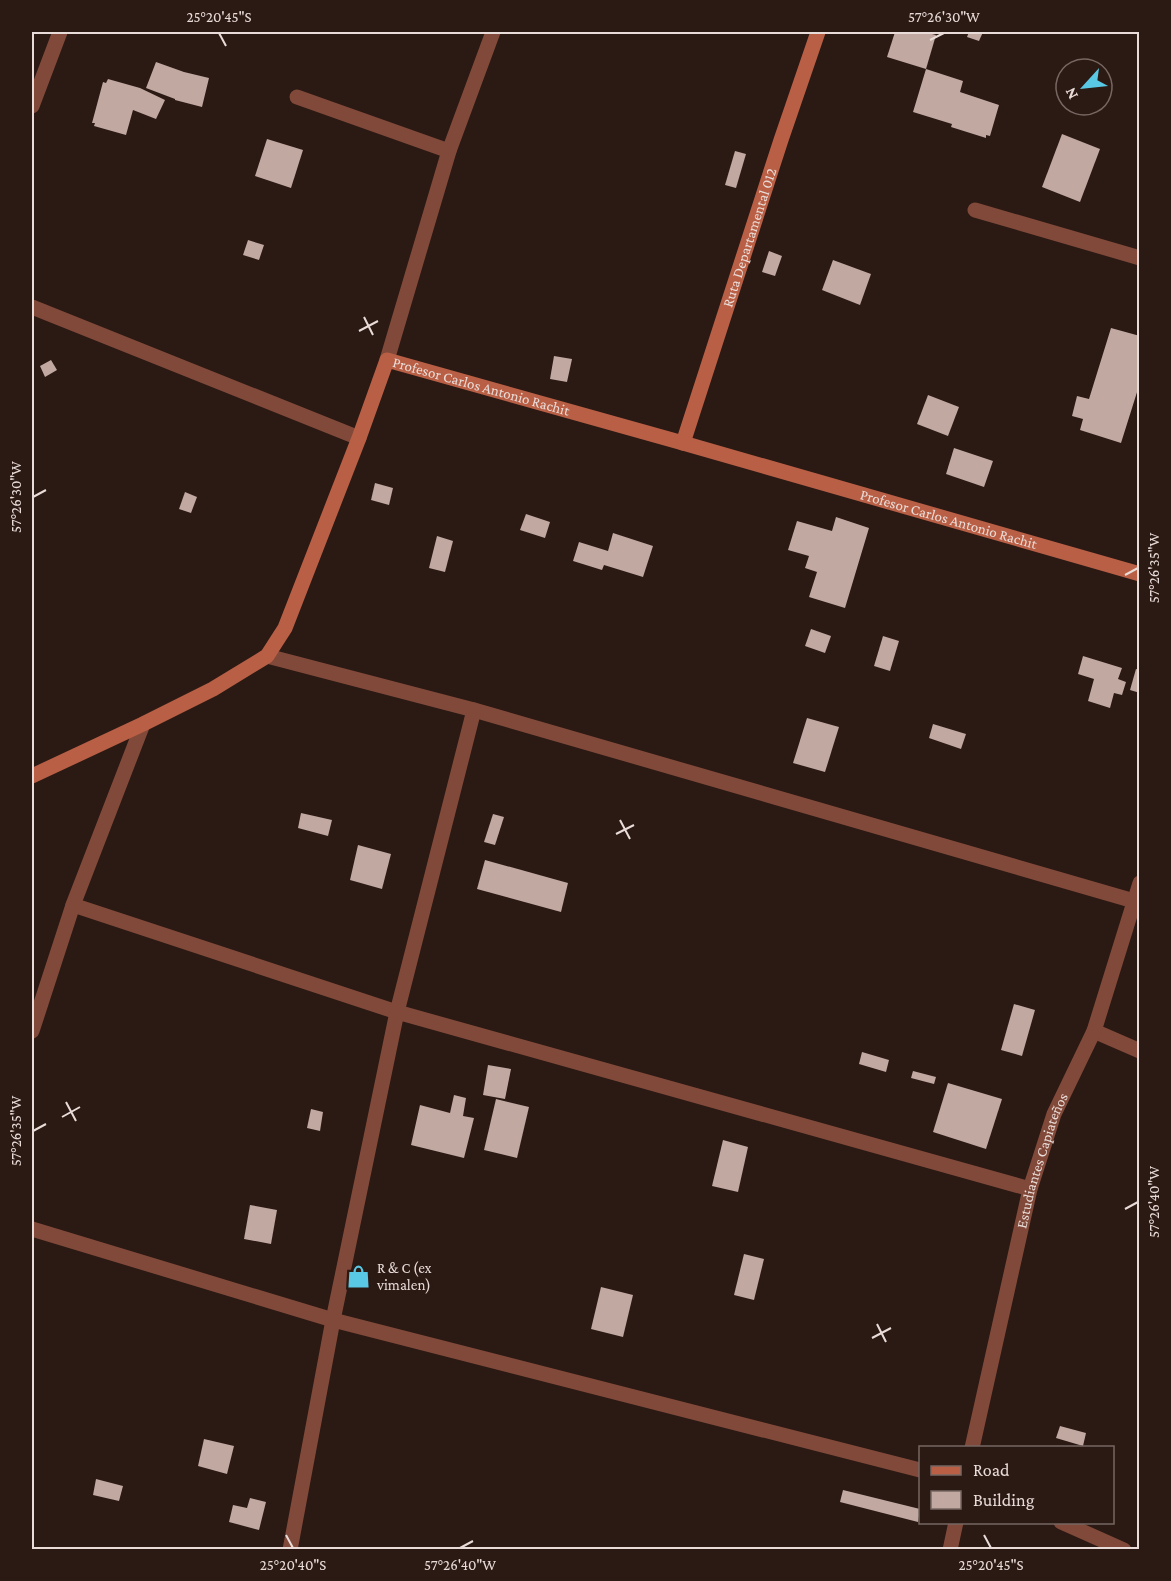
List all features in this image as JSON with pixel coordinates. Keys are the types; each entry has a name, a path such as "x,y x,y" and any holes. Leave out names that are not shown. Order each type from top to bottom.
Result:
{"main road":[{"name":"Ruta Departamental 012","path":"683,443 818,32"},
{"name":"Profesor Carlos Antonio Rachit","path":"32,776 213,689 267,656 285,628 387,360 1140,574"}],"street":[{"path":"32,106 60,32"},
{"path":"387,360 449,152 493,32"},
{"path":"297,97 449,152"},
{"path":"975,210 1140,258"},
{"path":"32,307 359,438"},
{"path":"267,656 474,710 1134,901"},
{"path":"290,1550 333,1320 398,1012 474,710"},
{"path":"32,1031 73,905 143,724"},
{"name":"Estudiantes Capiateños","path":"972,1446 1030,1189 1054,1114 1094,1031 1140,883"},
{"path":"73,905 398,1012 1030,1189"},
{"path":"1094,1031 1140,1051"},
{"path":"32,1229 333,1320 919,1469"},
{"path":"950,1550 956,1524"},
{"path":"1066,1524 1125,1550"}],"building":[{"path":"895,32 924,32 936,35 926,69 887,57"},
{"path":"969,32 983,32 979,41 967,37"},
{"path":"156,62 209,78 202,107 175,100 146,88"},
{"path":"926,69 963,81 960,92 999,105 990,136 986,135 986,138 913,112"},
{"path":"108,79 140,88 165,100 156,119 133,110 126,135 94,126 95,123 92,123 103,82 106,83"},
{"path":"1062,134 1100,149 1080,202 1042,187"},
{"path":"267,139 303,150 291,188 255,176"},
{"path":"735,151 746,154 736,188 725,185"},
{"path":"248,240 264,245 259,260 243,255"},
{"path":"769,251 782,256 775,276 762,272"},
{"path":"833,260 871,274 860,305 822,290"},
{"path":"1111,328 1140,336 1140,390 1138,389 1121,443 1080,430 1083,419 1072,416 1077,396 1089,399"},
{"path":"554,356 572,359 567,382 550,379"},
{"path":"51,360 57,370 45,377 40,366"},
{"path":"928,395 959,407 948,436 917,424"},
{"path":"954,448 993,461 984,487 946,474"},
{"path":"375,483 393,488 389,505 371,500"},
{"path":"185,492 197,497 191,513 179,509"},
{"path":"526,514 550,522 545,538 520,530"},
{"path":"836,517 869,528 845,608 809,597 817,572 805,568 809,556 788,550 797,521 832,531"},
{"path":"613,533 653,546 643,577 604,565 602,570 573,561 579,542 608,551"},
{"path":"437,536 453,541 445,572 429,568"},
{"path":"811,629 831,636 825,653 805,646"},
{"path":"883,636 899,641 890,671 874,666"},
{"path":"1083,656 1122,668 1118,679 1126,682 1122,695 1114,693 1110,708 1088,701 1094,679 1078,674"},
{"path":"1136,669 1140,670 1140,693 1130,690"},
{"path":"807,718 839,727 825,772 793,763"},
{"path":"933,724 966,734 961,749 929,738"},
{"path":"301,813 332,820 328,836 298,828"},
{"path":"493,814 504,817 495,845 484,842"},
{"path":"358,845 391,854 382,889 350,880"},
{"path":"485,860 568,883 561,912 477,889"},
{"path":"1014,1004 1035,1010 1022,1056 1001,1050"},
{"path":"862,1052 889,1060 886,1072 859,1064"},
{"path":"488,1065 511,1069 505,1099 483,1095"},
{"path":"913,1071 936,1077 934,1084 911,1078"},
{"path":"948,1083 1002,1099 986,1149 933,1132"},
{"path":"454,1095 466,1098 463,1116 474,1118 464,1158 411,1145 420,1105 450,1113"},
{"path":"496,1099 529,1107 517,1158 484,1150"},
{"path":"311,1109 323,1112 320,1131 307,1128"},
{"path":"723,1140 748,1147 738,1192 712,1186"},
{"path":"250,1205 277,1210 271,1244 244,1239"},
{"path":"744,1254 764,1259 754,1300 734,1295"},
{"path":"601,1287 633,1295 623,1337 591,1329"},
{"path":"1060,1426 1086,1433 1083,1446 1056,1438"},
{"path":"204,1439 234,1446 227,1474 198,1466"},
{"path":"96,1479 123,1486 119,1501 93,1495"},
{"path":"843,1490 919,1509 918,1522 840,1502"},
{"path":"250,1498 266,1502 259,1530 229,1522 233,1505 247,1508"}],"place":[{"name":"R & C (ex vimalen)","path":"359,1277"}]}
